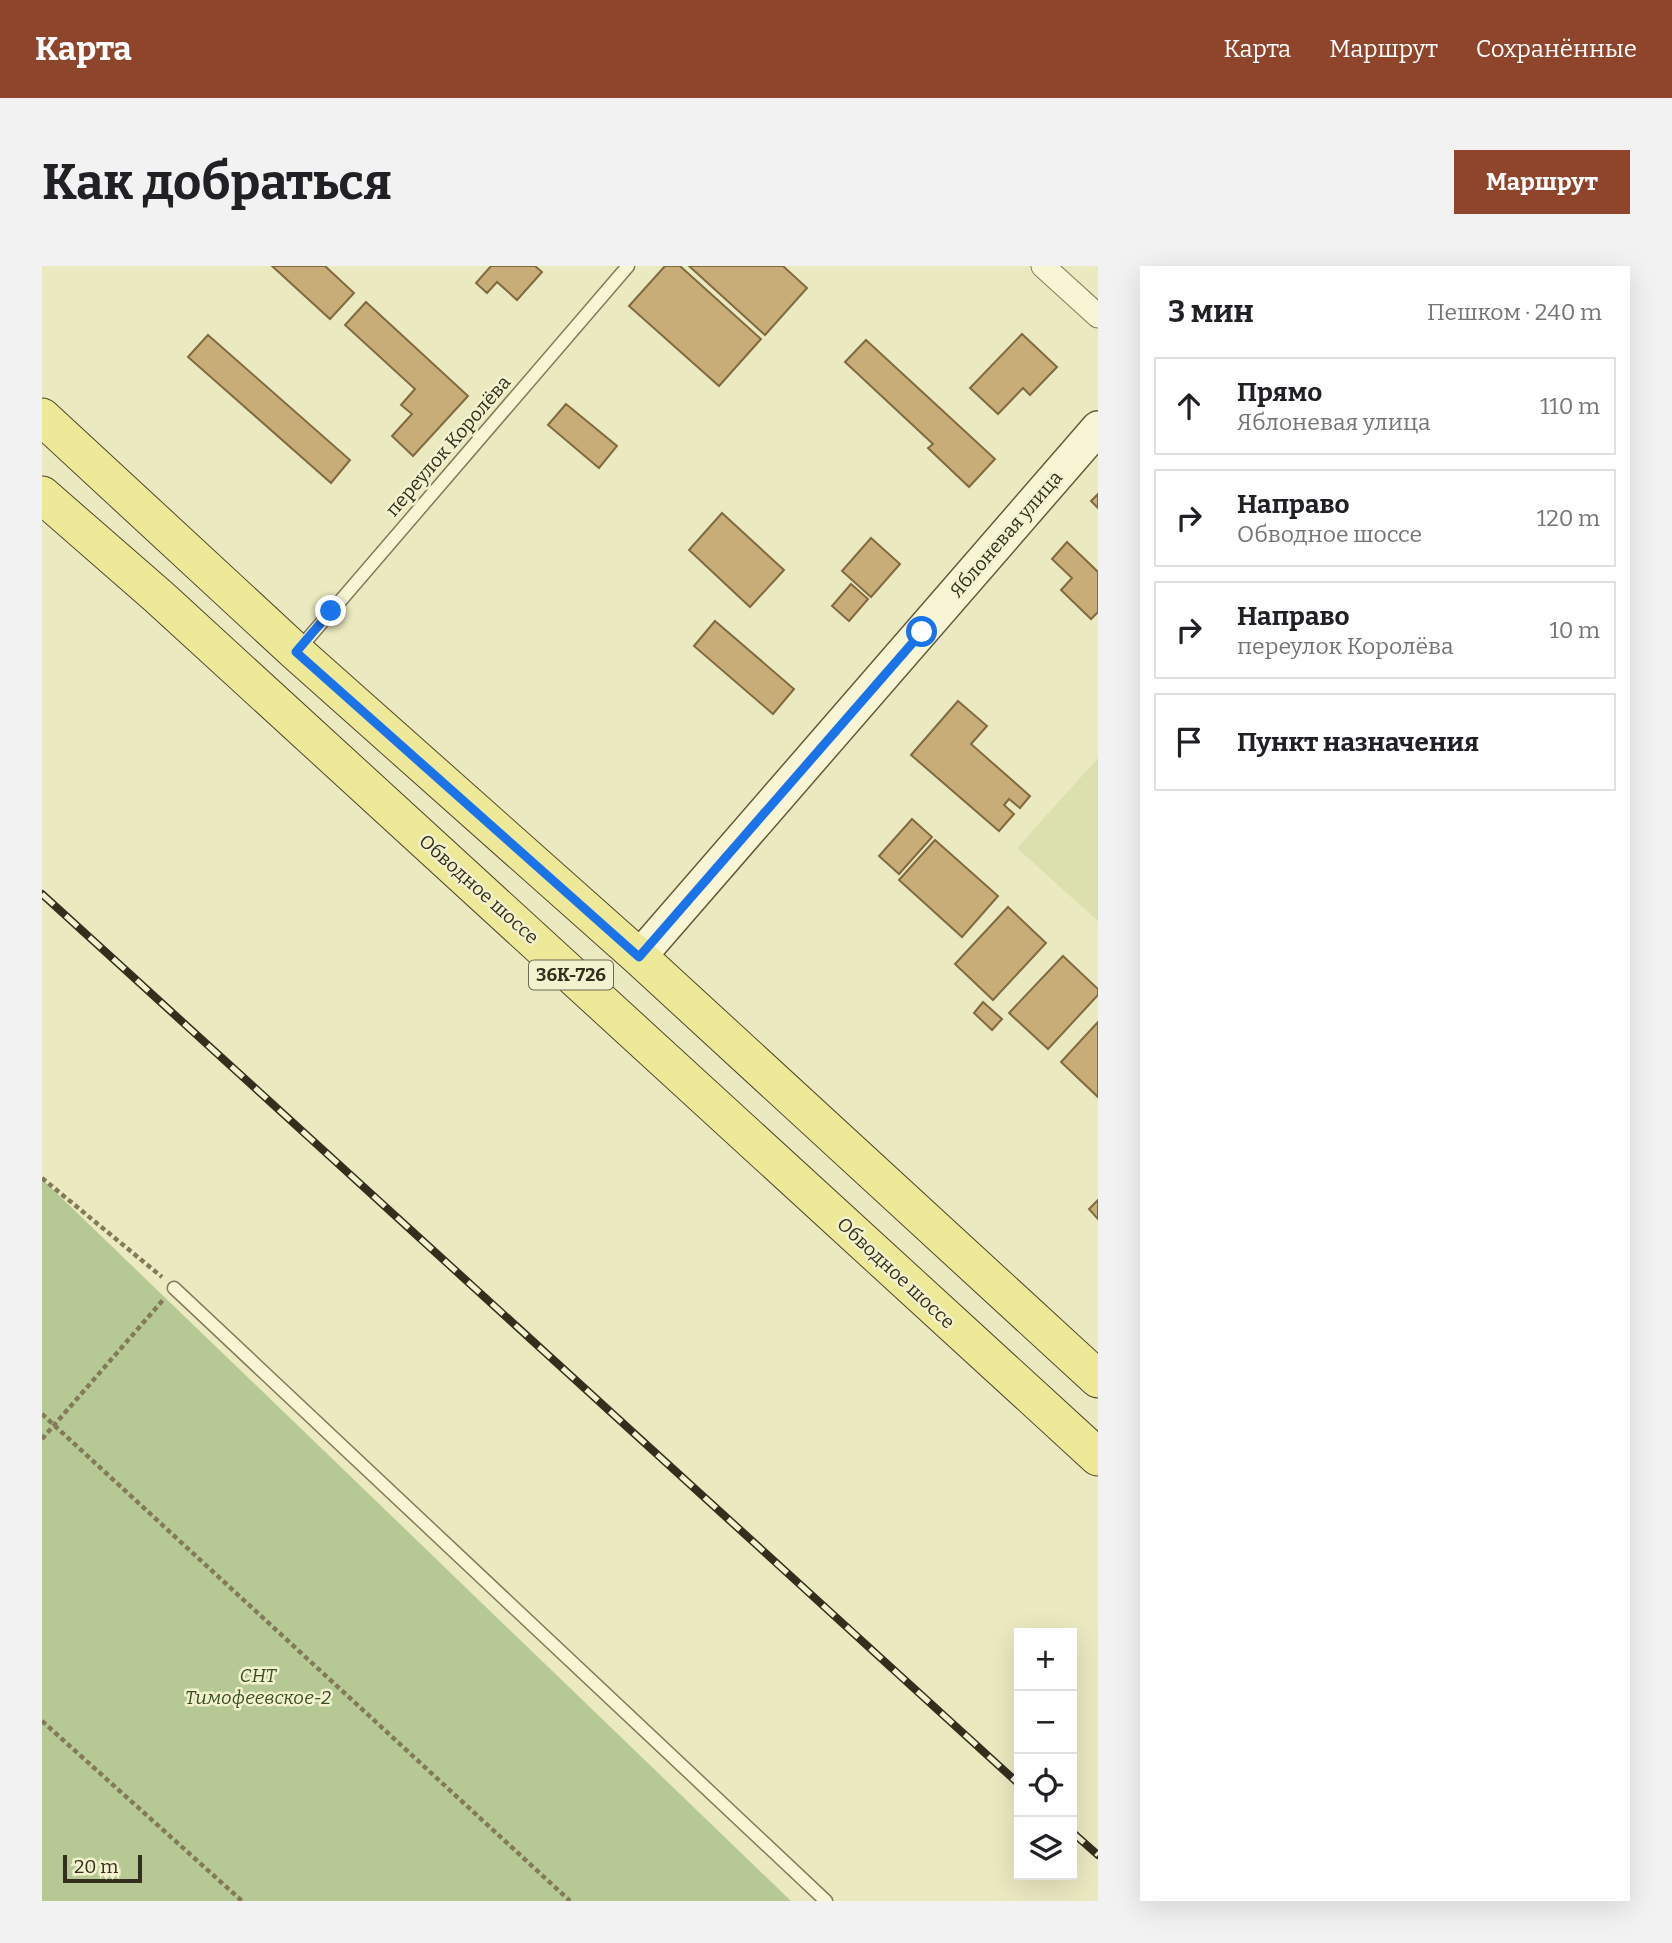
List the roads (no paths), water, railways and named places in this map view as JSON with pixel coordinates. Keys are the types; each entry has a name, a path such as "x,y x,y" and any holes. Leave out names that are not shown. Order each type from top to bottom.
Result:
{"main road":[{"name":"36К-726","path":"42,417 296,652 639,957 1098,1378"},
{"name":"Обводное шоссе","path":"42,495 159,597 1098,1457"}],"street":[{"path":"1043,266 1098,316"},
{"name":"Яблоневая улица","path":"639,957 1098,428"}],"lane":[{"name":"переулок Королёва","path":"296,652 628,266"},
{"path":"174,1287 826,1901"}],"railway":[{"path":"42,894 1014,1779"},
{"path":"1077,1836 1098,1855"}],"park label":[{"name":"СНТ Тимофеевское-2","path":"258,1686"}]}
